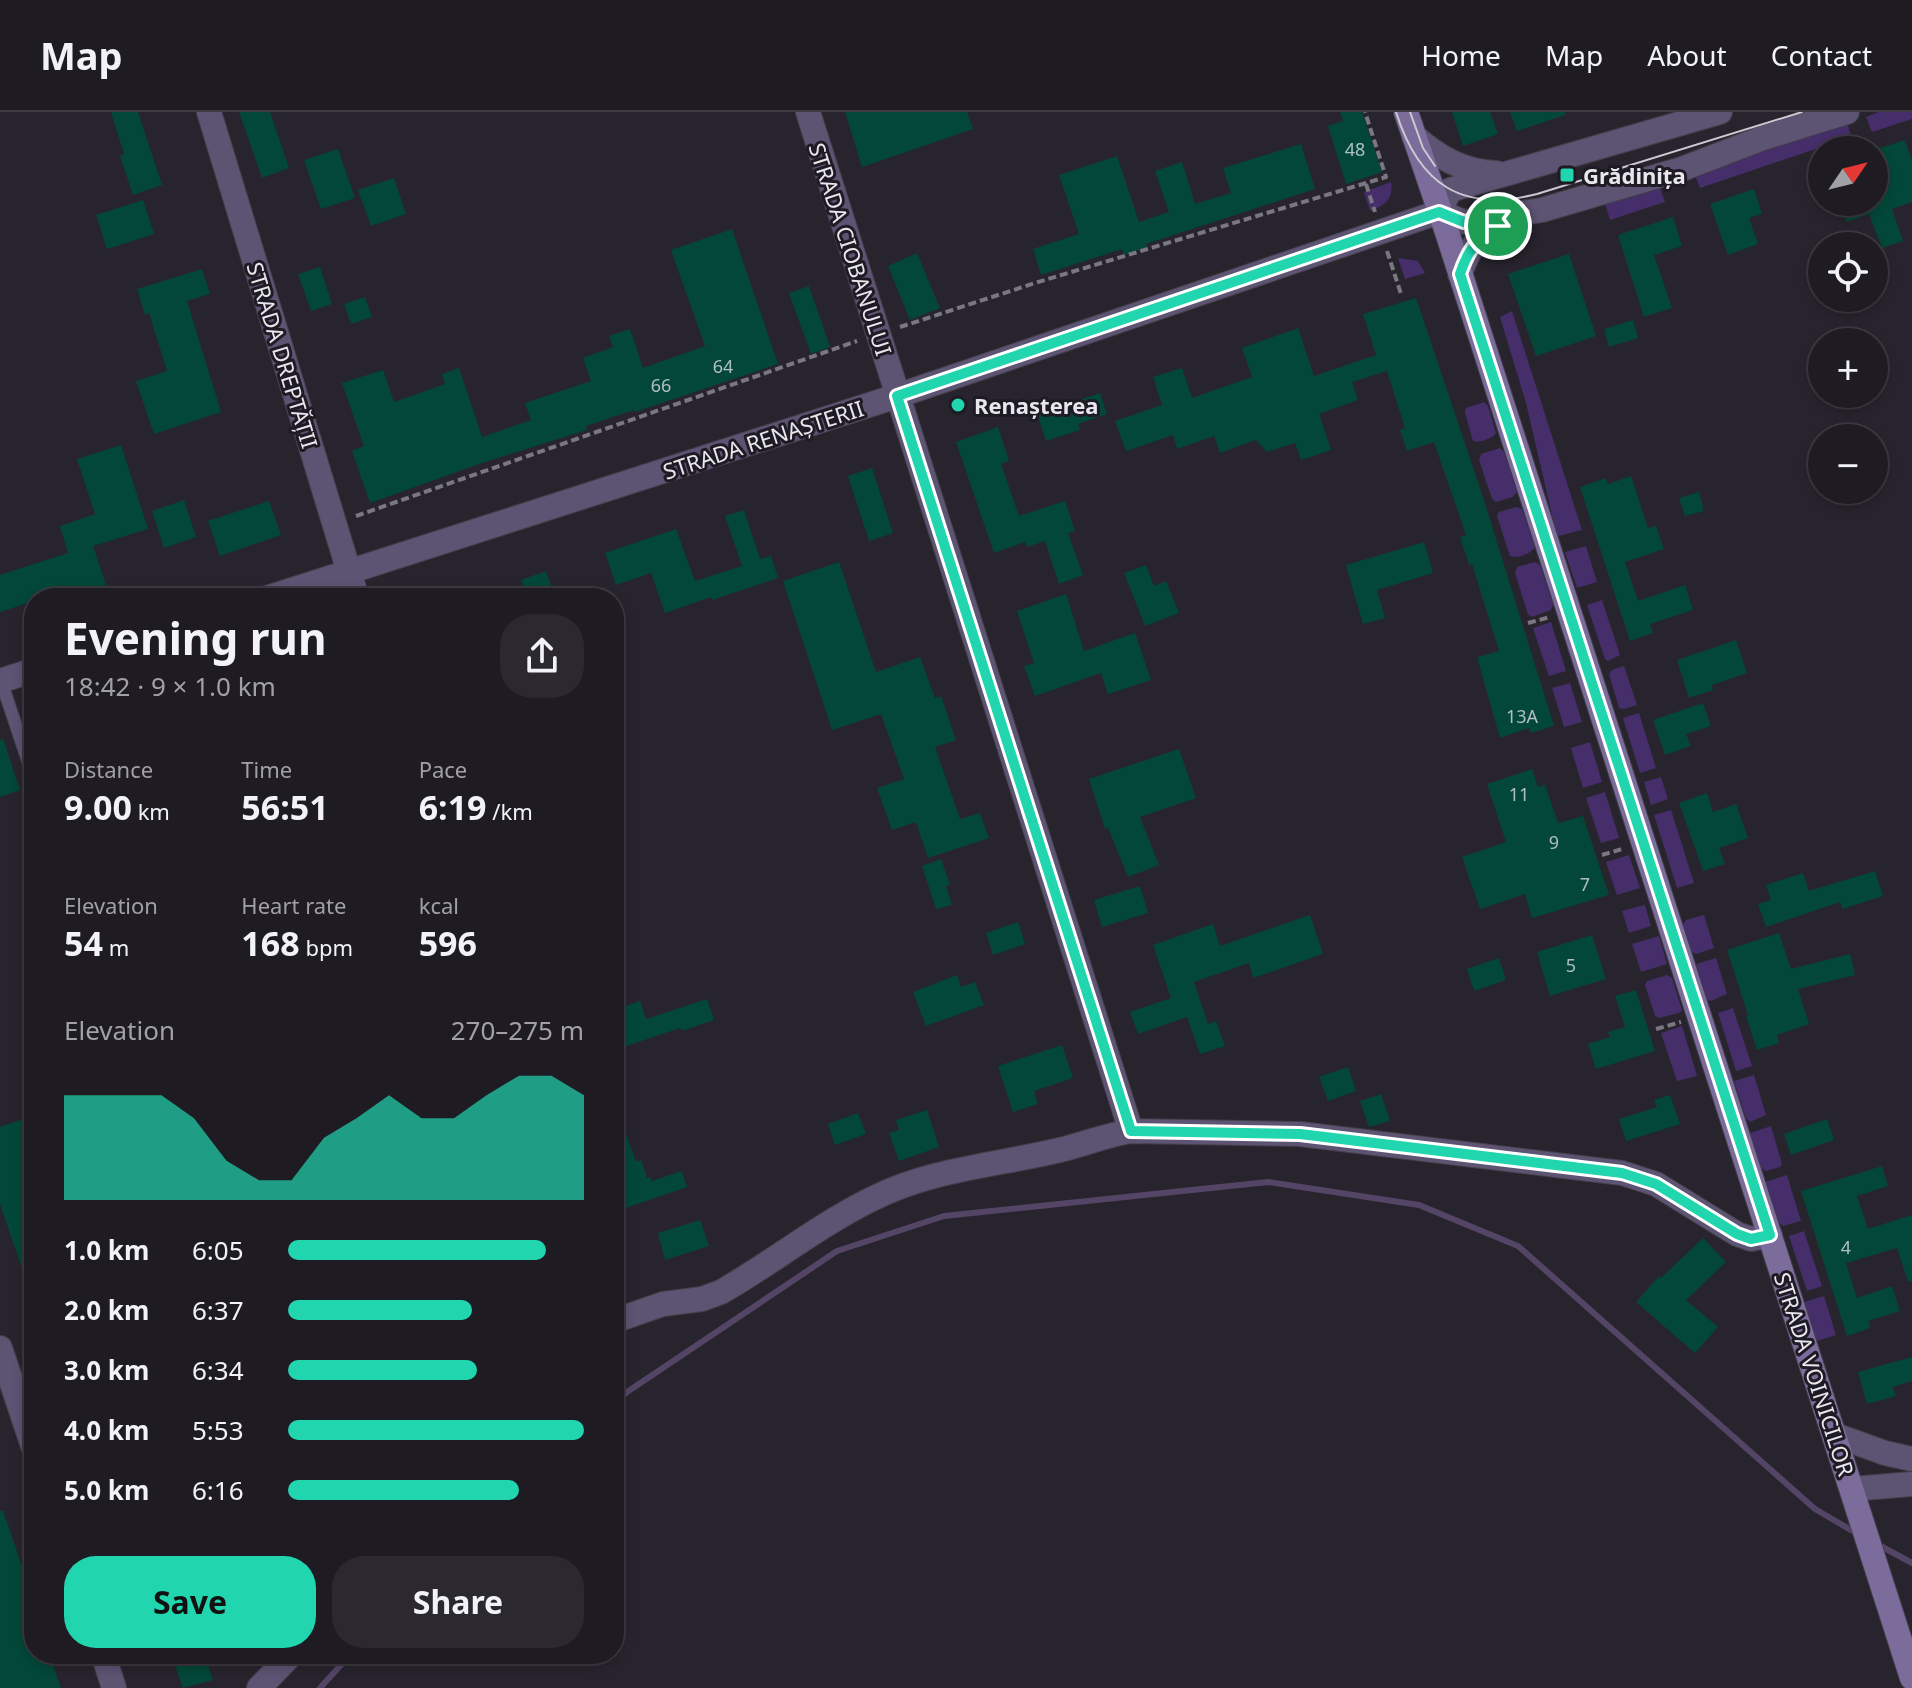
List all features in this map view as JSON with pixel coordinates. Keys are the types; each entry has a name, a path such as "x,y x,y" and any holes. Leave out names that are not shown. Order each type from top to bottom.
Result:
{"main road":[{"name":"STRADA VOINICILOR","path":"1406,112 1912,1678"}],"street":[{"name":"STRADA DREPTĂȚII","path":"209,112 354,588"},
{"name":"STRADA CIOBANULUI","path":"808,112 1131,1131"},
{"name":"STRADA RENAȘTERII","path":"299,588 897,396 1439,212 1450,190 1720,112"},
{"path":"1439,212 1464,222 1522,214 1682,169 1833,114"},
{"path":"1414,136 1462,168 1514,172"},
{"path":"1460,274 1466,255 1475,242 1522,214"},
{"path":"0,681 24,673"},
{"path":"624,1318 663,1304 702,1299 721,1292 871,1199 902,1185 941,1173 1060,1150 1094,1138 1131,1131 1300,1134 1622,1173 1656,1184 1737,1234 1751,1239 1770,1235"},
{"path":"0,1348 24,1419"},
{"path":"1835,1435 1912,1459"},
{"path":"1853,1494 1912,1484"},
{"path":"106,1664 114,1688"},
{"path":"259,1688 282,1664"}],"lane":[{"path":"0,681 24,750"}],"path":[{"path":"1365,112 1376,146"},
{"path":"1528,623 1554,616"},
{"path":"1602,855 1627,847"},
{"path":"1656,1029 1683,1021"}],"shaded area":[{"path":"1879,112 1912,112 1912,119 1872,132 1866,117"},
{"path":"1847,122 1851,136 1808,136 1808,152 1700,188 1693,170"},
{"path":"1391,182 1387,201 1370,211 1364,192"},
{"path":"1658,182 1665,202 1610,220 1604,200"},
{"path":"1398,258 1418,261 1425,273 1405,279"},
{"path":"1512,311 1582,530 1558,536 1556,532 1526,403 1500,317"},
{"path":"1484,402 1496,433 1486,440 1473,441 1466,408"},
{"path":"1500,448 1517,491 1513,497 1496,502 1492,499 1479,460 1481,454"},
{"path":"1516,507 1522,509 1535,548 1516,557 1510,556 1497,516 1499,512"},
{"path":"1586,546 1597,582 1577,588 1565,552"},
{"path":"1535,562 1540,565 1553,605 1551,610 1532,617 1528,614 1515,573 1517,567"},
{"path":"1602,600 1620,655 1608,661 1587,605"},
{"path":"1551,622 1566,671 1549,676 1533,628"},
{"path":"1624,666 1637,705 1624,709 1619,708 1609,674"},
{"path":"1570,683 1582,722 1564,727 1552,688"},
{"path":"1639,713 1656,768 1640,773 1623,718"},
{"path":"1590,742 1602,782 1583,788 1571,748"},
{"path":"1661,777 1668,799 1651,805 1644,782"},
{"path":"1605,792 1619,838 1601,843 1586,798"},
{"path":"1671,810 1694,883 1677,888 1654,815"},
{"path":"1629,855 1640,888 1617,895 1606,862"},
{"path":"1645,905 1651,926 1629,933 1622,911"},
{"path":"1704,915 1714,948 1696,954 1692,952 1683,925 1686,920"},
{"path":"1659,936 1667,964 1641,972 1632,944"},
{"path":"1716,958 1727,994 1711,1001 1707,1000 1696,964"},
{"path":"1667,975 1672,978 1682,1010 1659,1018 1655,1016 1645,985 1647,981"},
{"path":"1733,1008 1752,1066 1736,1071 1718,1013"},
{"path":"1682,1026 1697,1076 1677,1081 1661,1033"},
{"path":"1754,1075 1766,1115 1750,1122 1734,1081"},
{"path":"1771,1126 1782,1164 1766,1171 1761,1168 1750,1133"},
{"path":"1787,1175 1801,1221 1783,1226 1779,1223 1765,1182"},
{"path":"1804,1231 1822,1286 1807,1291 1789,1236"},
{"path":"1824,1296 1836,1335 1817,1341 1804,1302"}],"building":[{"path":"111,112 138,112 162,185 133,195 120,156 124,154"},
{"path":"239,112 270,112 289,168 262,178"},
{"path":"845,112 967,112 973,129 862,167"},
{"path":"1340,112 1362,112 1382,172 1346,184 1328,126 1343,121"},
{"path":"1452,112 1490,112 1498,134 1463,146"},
{"path":"1510,112 1565,112 1565,115 1517,131"},
{"path":"1905,140 1912,161 1912,202 1892,209 1903,241 1888,246 1888,232 1876,232 1870,216 1888,216 1888,145"},
{"path":"1301,144 1315,189 1146,244 1147,247 1124,255 1122,249 1041,275 1033,249 1079,234 1059,175 1117,156 1139,222 1169,212 1155,171 1182,162 1195,204 1231,193 1223,168"},
{"path":"338,149 355,198 321,209 304,160"},
{"path":"394,178 406,214 371,226 358,190"},
{"path":"1754,189 1762,214 1749,218 1758,244 1728,255 1710,204"},
{"path":"143,200 154,234 107,249 96,215"},
{"path":"1845,216 1864,216 1847,222"},
{"path":"1673,217 1682,246 1654,255 1672,308 1644,317 1618,235"},
{"path":"732,229 778,364 586,426 587,430 370,503 352,451 364,446 342,383 383,370 394,402 445,384 442,374 459,368 482,437 531,420 525,403 591,381 583,358 613,347 609,336 630,329 643,368 705,346 671,250"},
{"path":"917,253 940,308 910,320 888,266"},
{"path":"1569,254 1596,336 1536,356 1508,274"},
{"path":"320,267 332,304 311,311 298,274"},
{"path":"202,269 210,294 187,301 221,412 154,434 136,381 167,371 149,313 145,315 137,289"},
{"path":"809,286 830,347 811,354 789,293"},
{"path":"365,297 372,317 351,324 344,304"},
{"path":"1416,298 1483,497 1554,726 1531,733 1529,728 1500,738 1477,657 1499,651 1472,564 1469,565 1460,537 1466,535 1434,442 1407,451 1400,430 1405,428 1387,371 1352,382 1358,400 1319,414 1331,450 1301,460 1295,443 1267,452 1256,440 1220,453 1214,436 1177,449 1173,435 1126,451 1115,421 1162,405 1153,377 1182,368 1192,398 1252,377 1242,348 1298,328 1314,376 1376,355 1363,314"},
{"path":"1633,320 1638,338 1609,347 1604,329"},
{"path":"1100,393 1107,414 1078,424 1080,430 1046,441 1037,414"},
{"path":"998,427 1009,461 1001,464 1019,516 1065,501 1075,531 1068,533 1083,575 1059,584 1045,541 1027,547 1025,542 994,553 956,442"},
{"path":"121,445 148,529 93,546 106,585 97,588 24,588 24,604 0,612 0,575 68,553 60,526 95,514 77,459"},
{"path":"872,468 893,533 869,541 848,476"},
{"path":"1631,476 1648,528 1656,526 1664,549 1625,562 1638,601 1685,585 1693,610 1650,624 1653,633 1630,641 1580,487 1606,478 1608,484"},
{"path":"1699,492 1704,511 1685,516 1679,498"},
{"path":"184,500 196,537 164,548 152,511"},
{"path":"269,501 281,535 220,556 208,521"},
{"path":"744,510 760,559 771,556 778,578 665,613 651,573 616,585 605,553 676,529 695,581 742,566 725,516"},
{"path":"1424,542 1433,573 1377,590 1385,618 1363,624 1346,565"},
{"path":"839,562 876,672 920,657 935,698 941,696 956,740 935,747 960,819 980,813 989,838 928,858 916,822 892,830 877,788 904,779 881,714 832,730 783,581"},
{"path":"1146,565 1154,586 1166,581 1179,613 1145,626 1124,573"},
{"path":"546,571 552,588 524,588 521,580"},
{"path":"1066,594 1084,651 1135,633 1151,680 1108,694 1101,673 1035,696 1024,666 1034,663 1017,611"},
{"path":"1736,640 1747,673 1712,685 1713,690 1689,698 1677,660"},
{"path":"1703,703 1711,726 1686,734 1691,746 1665,755 1653,720"},
{"path":"3,739 20,790 0,797 0,740"},
{"path":"1179,749 1196,798 1140,817 1159,865 1128,877 1108,828 1105,829 1089,779"},
{"path":"1532,769 1538,787 1545,785 1558,823 1583,816 1609,895 1532,918 1525,894 1480,909 1462,857 1506,842 1487,784"},
{"path":"1707,793 1713,812 1736,804 1748,838 1719,848 1725,864 1703,871 1679,803"},
{"path":"941,859 950,884 946,886 952,905 936,909 922,866"},
{"path":"1875,871 1883,896 1842,909 1840,902 1766,927 1758,904 1771,900 1766,885 1803,873 1809,891"},
{"path":"1140,886 1148,913 1102,927 1094,900"},
{"path":"1310,915 1323,954 1253,978 1249,963 1194,982 1208,1024 1216,1021 1225,1046 1200,1054 1187,1017 1138,1034 1130,1012 1171,998 1153,945 1213,924 1220,946"},
{"path":"1018,922 1025,944 993,955 986,933"},
{"path":"1779,933 1791,969 1850,954 1855,975 1798,989 1809,1024 1777,1035 1779,1043 1757,1050 1727,950"},
{"path":"1592,935 1606,979 1550,996 1537,952"},
{"path":"1499,958 1506,980 1474,991 1467,969"},
{"path":"957,975 961,987 975,982 984,1005 926,1026 913,992"},
{"path":"1636,990 1655,1051 1596,1069 1588,1044 1610,1037 1608,1032 1625,1027 1615,996"},
{"path":"707,999 714,1020 624,1047 624,1007 640,1001 646,1019"},
{"path":"1062,1045 1073,1078 1034,1091 1038,1104 1013,1112 998,1066"},
{"path":"1348,1067 1356,1091 1328,1101 1319,1077"},
{"path":"1381,1094 1390,1121 1369,1127 1360,1101"},
{"path":"1670,1095 1680,1124 1626,1141 1619,1119 1657,1107 1654,1100"},
{"path":"927,1110 939,1147 899,1161 889,1133 899,1130 896,1120"},
{"path":"858,1113 866,1134 835,1145 828,1124"},
{"path":"23,1119 24,1122 24,1274 0,1204 0,1127"},
{"path":"1827,1119 1834,1140 1791,1155 1784,1134"},
{"path":"624,1128 636,1162 641,1160 647,1178 650,1177 652,1181 682,1171 687,1187 624,1209"},
{"path":"1882,1166 1888,1186 1857,1196 1868,1229 1912,1215 1912,1281 1908,1282 1897,1248 1846,1263 1857,1298 1892,1286 1900,1311 1868,1321 1870,1328 1847,1336 1801,1191"},
{"path":"700,1220 709,1246 665,1260 658,1233"},
{"path":"1703,1238 1726,1262 1686,1300 1718,1327 1695,1353 1636,1302 1659,1276 1661,1278"},
{"path":"1912,1357 1912,1381 1893,1387 1896,1396 1867,1404 1858,1372"},
{"path":"0,1511 3,1511 24,1572 24,1664 53,1664 61,1688 0,1688"},
{"path":"174,1664 207,1664 213,1680 183,1688"}],"waterway":[{"path":"624,1395 837,1251 944,1216 1268,1182 1419,1205 1518,1246 1815,1509 1856,1533"},
{"path":"1877,1544 1912,1563"},
{"path":"320,1688 342,1664"}],"tram line":[{"path":"1396,112 1417,158 1431,175 1447,188 1465,196 1487,199 1537,194 1802,112"},
{"path":"1410,112 1423,148 1435,166"}],"place":[{"name":"Grădinița","path":"1567,175"},
{"name":"Renașterea","path":"958,405"}],"route":[{"path":"1439,212 1464,222 1522,214 1498,226 1475,242 1466,255 1460,274 1770,1235 1751,1239 1737,1234 1656,1184 1622,1173 1300,1134 1131,1131 897,396 1439,212"}]}
